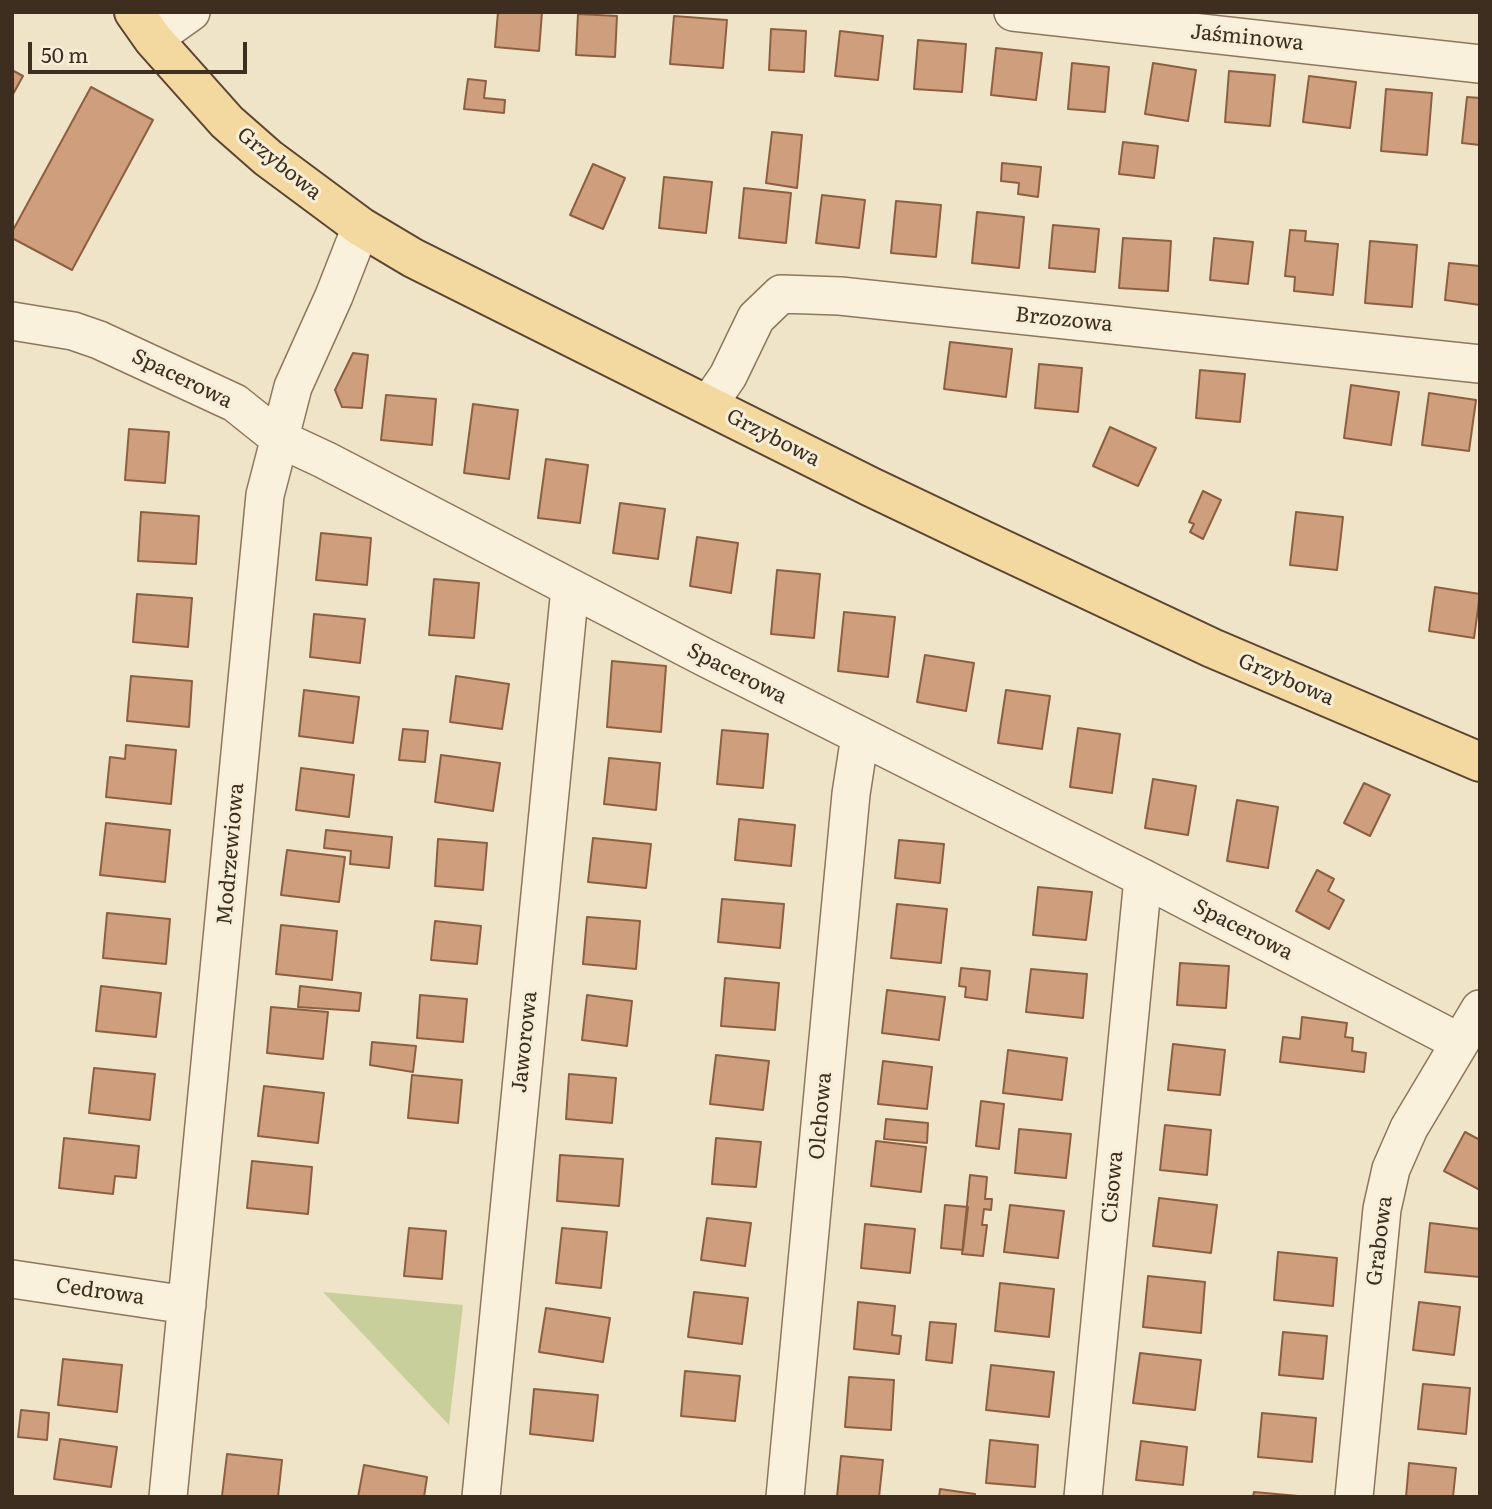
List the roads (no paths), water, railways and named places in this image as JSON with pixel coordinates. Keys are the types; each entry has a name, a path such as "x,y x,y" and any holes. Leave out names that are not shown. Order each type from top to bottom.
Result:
{"main road":[{"name":"Grzybowa","path":"143,26 227,122 268,158 360,227 413,258 894,498 1212,648 1480,762"}],"street":[{"path":"143,26 191,12"},
{"name":"Jaśminowa","path":"1013,12 1480,64"},
{"name":"Modrzewiowa","path":"168,1497 265,495 293,387 334,296 360,227"},
{"name":"Brzozowa","path":"708,405 728,376 756,318 781,294 840,296 1480,364"},
{"name":"Spacerowa","path":"12,321 73,331 99,340 236,403 279,439 325,460 860,737 1143,878 1459,1042"},
{"name":"Jaworowa","path":"481,1497 570,588"},
{"name":"Olchowa","path":"785,1497 851,794 860,737"},
{"name":"Cisowa","path":"1083,1497 1143,878"},
{"name":"Grabowa","path":"1354,1497 1382,1209 1391,1169 1409,1128 1480,1009"},
{"name":"Cedrowa","path":"12,1279 187,1305"}]}
